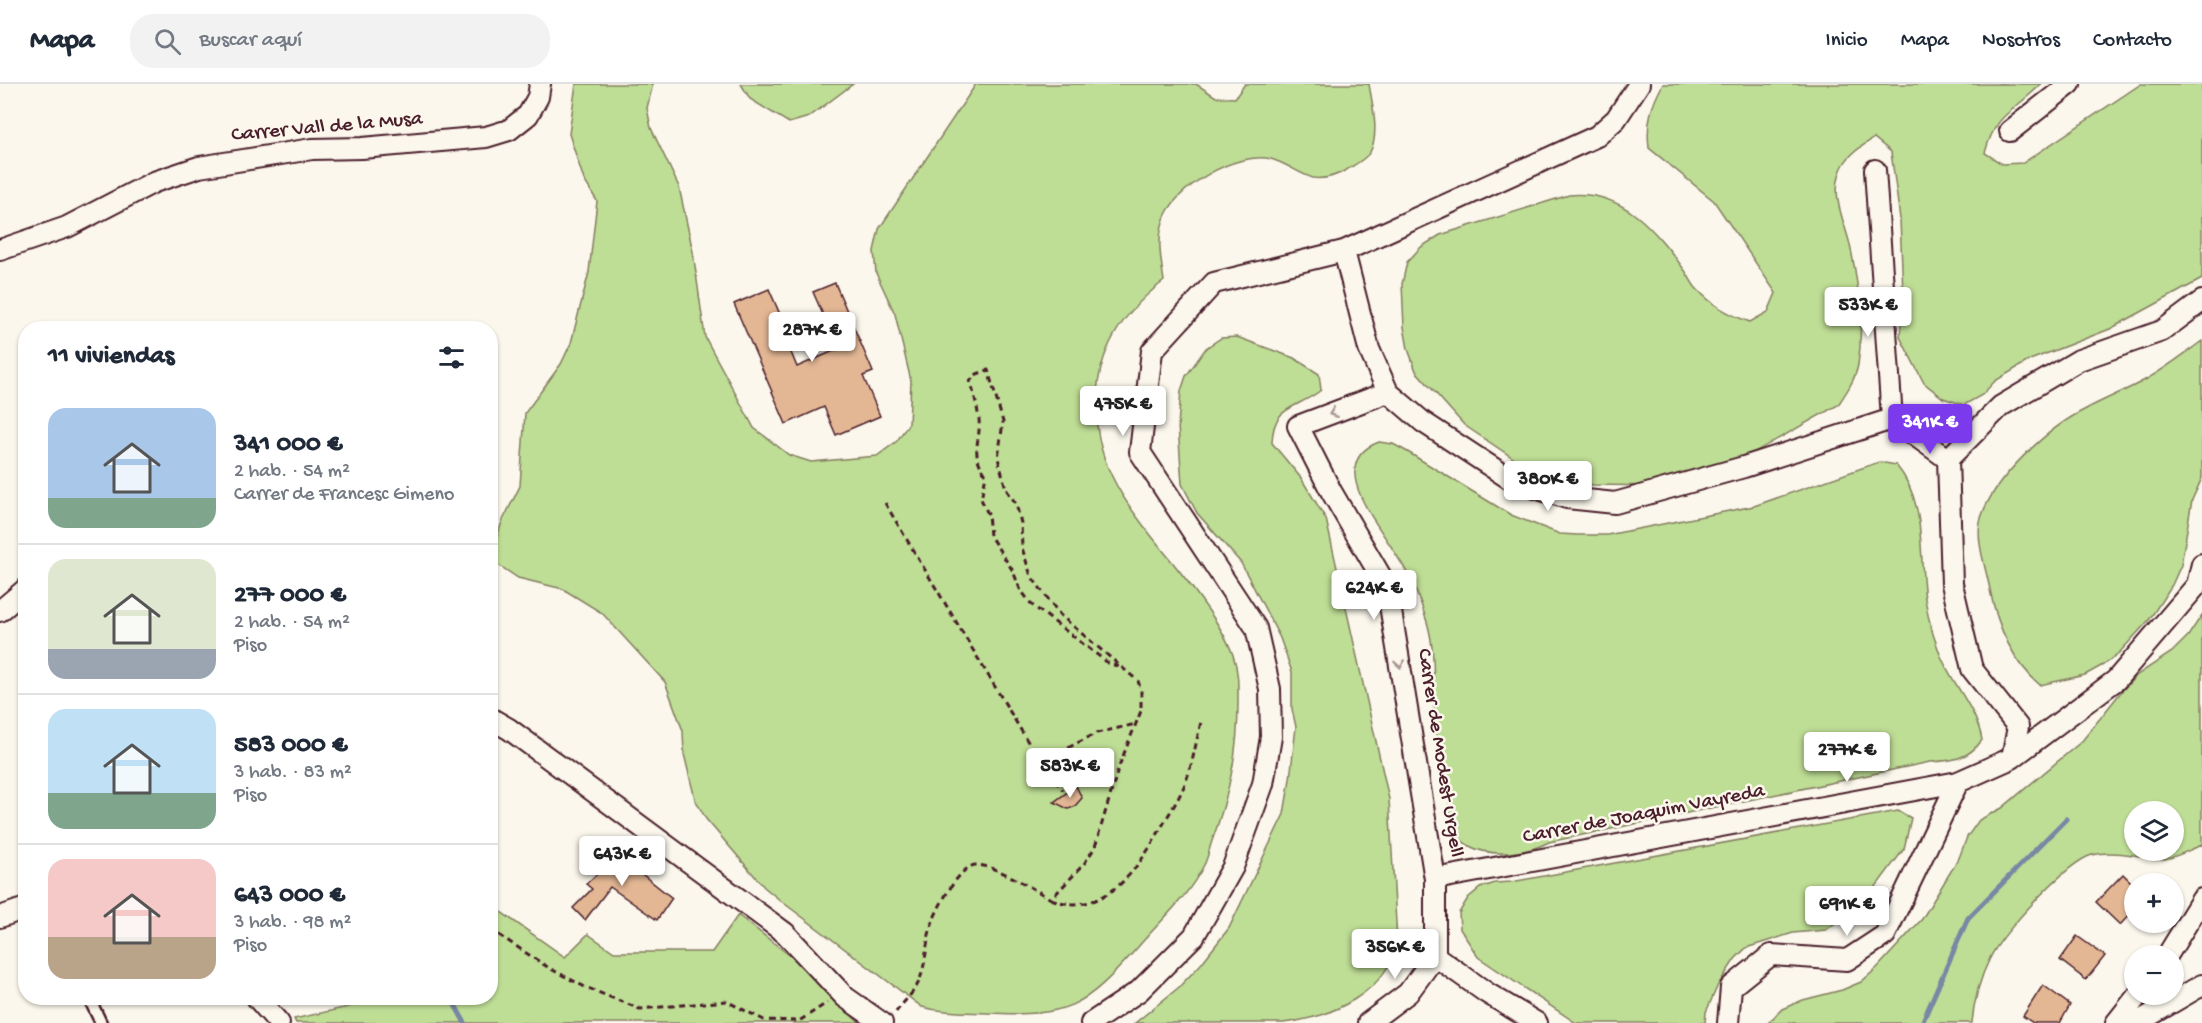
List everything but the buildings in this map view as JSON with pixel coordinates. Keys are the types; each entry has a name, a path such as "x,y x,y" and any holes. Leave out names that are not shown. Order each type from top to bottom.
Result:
{"street":[{"name":"Carrer Vall de la Musa","path":"0,250 67,227 154,182 199,167 302,150 362,148 486,137 509,130 528,115 538,97 540,84"},
{"path":"1091,1023 1139,991 1194,936 1233,867 1263,784 1271,737 1270,689 1256,628 1140,452 1152,351 1214,283 1344,251 1597,136 1616,118 1639,84"},
{"path":"2010,131 2070,84"},
{"path":"1875,170 1892,419"},
{"path":"1344,251 1369,349 1388,392 1423,422 1513,481 1567,498 1616,503 1744,467 1892,419"},
{"path":"2012,758 2018,727 1972,669 1952,584 1948,459 2001,406 2079,360 2162,331 2202,301"},
{"name":"Carrer de Modest Urgell","path":"1388,392 1298,426 1331,491 1387,587 1436,879 1435,956"},
{"path":"1892,419 1948,459"},
{"name":"Carrer de Joaquim Vayreda","path":"1436,879 1958,782 2012,758 2116,680 2197,585 2202,564"},
{"path":"0,611 18,596"},
{"path":"498,723 785,933 841,993 887,1020"},
{"path":"1728,1023 1731,987 1771,955 1847,960 1885,935 1958,782"},
{"path":"2175,945 2202,899"},
{"path":"0,917 18,911"},
{"path":"1368,1023 1408,993 1435,956 1487,993 1537,1023"},
{"path":"2137,1023 2202,985"},
{"path":"263,1005 279,1023"},
{"path":"2116,1023 2130,1005"}],"lane":[{"path":"92,1005 101,1023"}],"path":[{"path":"1051,899 1078,871 1095,847 1119,766 1141,711 1141,690 1138,681 1060,615 1031,576 1022,548 1021,523 1016,504 1006,489 998,458 1003,422 988,370 977,374 970,381 979,423 976,439 977,462 986,475 981,499 988,514 990,536 1032,605 1108,663 1120,667"},
{"path":"885,503 1040,762 1063,789"},
{"path":"887,1020 919,982 926,961 933,921 951,887 964,869 975,864 987,867 1051,899 1066,904 1080,903 1111,892 1132,874 1151,850 1175,807 1186,780 1201,722"},
{"path":"1040,762 1097,733 1136,723"},
{"path":"498,934 549,968 585,987 640,1009 726,1001 764,1020 799,1021 841,993"}],"green space":[{"path":"576,84 653,84 647,108 651,128 679,187 693,252 705,337 754,428 789,455 811,462 877,456 897,441 909,423 911,381 895,314 876,273 874,251 879,229 976,84 1196,84 1216,97 1235,98 1245,84 1369,84 1374,118 1373,145 1370,152 1360,162 1332,176 1313,178 1271,159 1257,158 1241,161 1208,174 1179,196 1169,209 1161,229 1160,251 1164,281 1132,310 1110,343 1103,361 1096,401 1097,424 1101,447 1109,469 1132,511 1191,586 1225,637 1236,667 1238,722 1228,790 1207,859 1198,877 1174,908 1119,968 1088,996 1057,1010 1038,1013 954,1012 922,1007 764,887 706,819 695,799 684,754 683,731 665,682 602,613 563,589 518,578 498,565 498,534 520,486 525,413 561,364 571,343 589,272 597,201 584,180 569,134"},
{"path":"741,84 853,84 809,117 789,123 750,99"},
{"path":"1663,84 2041,84 2007,113 1989,139 1985,153 2002,164 2023,163 2141,84 2202,84 2202,279 2110,329 2030,360 1995,381 1982,395 1964,405 1943,398 1924,383 1900,337 1903,292 1900,219 1891,152 1874,138 1847,160 1838,179 1839,206 1855,271 1860,319 1860,350 1857,371 1838,405 1705,480 1660,486 1593,485 1549,476 1525,466 1464,425 1416,371 1408,349 1404,327 1402,284 1407,262 1421,247 1440,235 1569,195 1589,195 1622,206 1637,216 1663,242 1697,289 1716,306 1750,322 1768,312 1776,293 1714,201 1649,148 1650,115"},
{"path":"1237,337 1294,358 1319,374 1321,390 1281,414 1273,430 1272,443 1301,478 1326,519 1389,799 1397,941 1392,959 1370,988 1355,999 1320,1015 1283,1023 1135,1023 1178,988 1201,964 1229,928 1284,814 1290,779 1296,727 1292,709 1292,672 1280,638 1241,563 1197,513 1182,484 1178,425 1181,391 1186,376 1206,348 1221,338"},
{"path":"2202,341 2202,478 2192,500 2181,565 2172,585 2149,620 2120,652 2103,665 2085,675 2040,685 2013,652 1996,613 1981,552 1979,534 1981,518 1987,503 2009,471 2054,429 2084,410 2152,376"},
{"path":"1379,442 1393,444 1406,451 1511,515 1560,534 1577,535 1607,535 1754,506 1879,462 1896,465 1905,477 1916,504 1925,597 1934,636 1945,665 1970,707 1982,740 1966,755 1953,760 1930,762 1549,842 1527,850 1487,852 1464,843 1453,829 1447,782 1436,735 1432,648 1424,613 1403,565 1366,507 1355,477 1356,463 1364,451"},
{"path":"2202,615 2202,845 2184,853 2184,801 2124,801 2124,854 2097,854 2081,860 2052,884 2021,916 1990,958 1980,982 1972,1023 1768,1023 1782,1009 1861,982 1877,968 1922,919 1959,858 1967,837 1979,820 2002,808 2082,741 2137,675 2172,652 2188,636"},
{"path":"1898,811 1911,818 1904,849 1866,900 1826,930 1793,933 1746,948 1735,959 1718,985 1706,1012 1705,1023 1576,1023 1478,957 1460,929 1459,913 1468,898 1480,888 1495,883 1511,882"},
{"path":"498,910 565,957 588,934 614,952 712,952 738,915 802,965 859,1023 296,1023 294,1019 357,1005 498,1005"}],"waterway":[{"path":"1922,1023 1968,918 2066,819"},
{"path":"455,1005 465,1023"}]}
